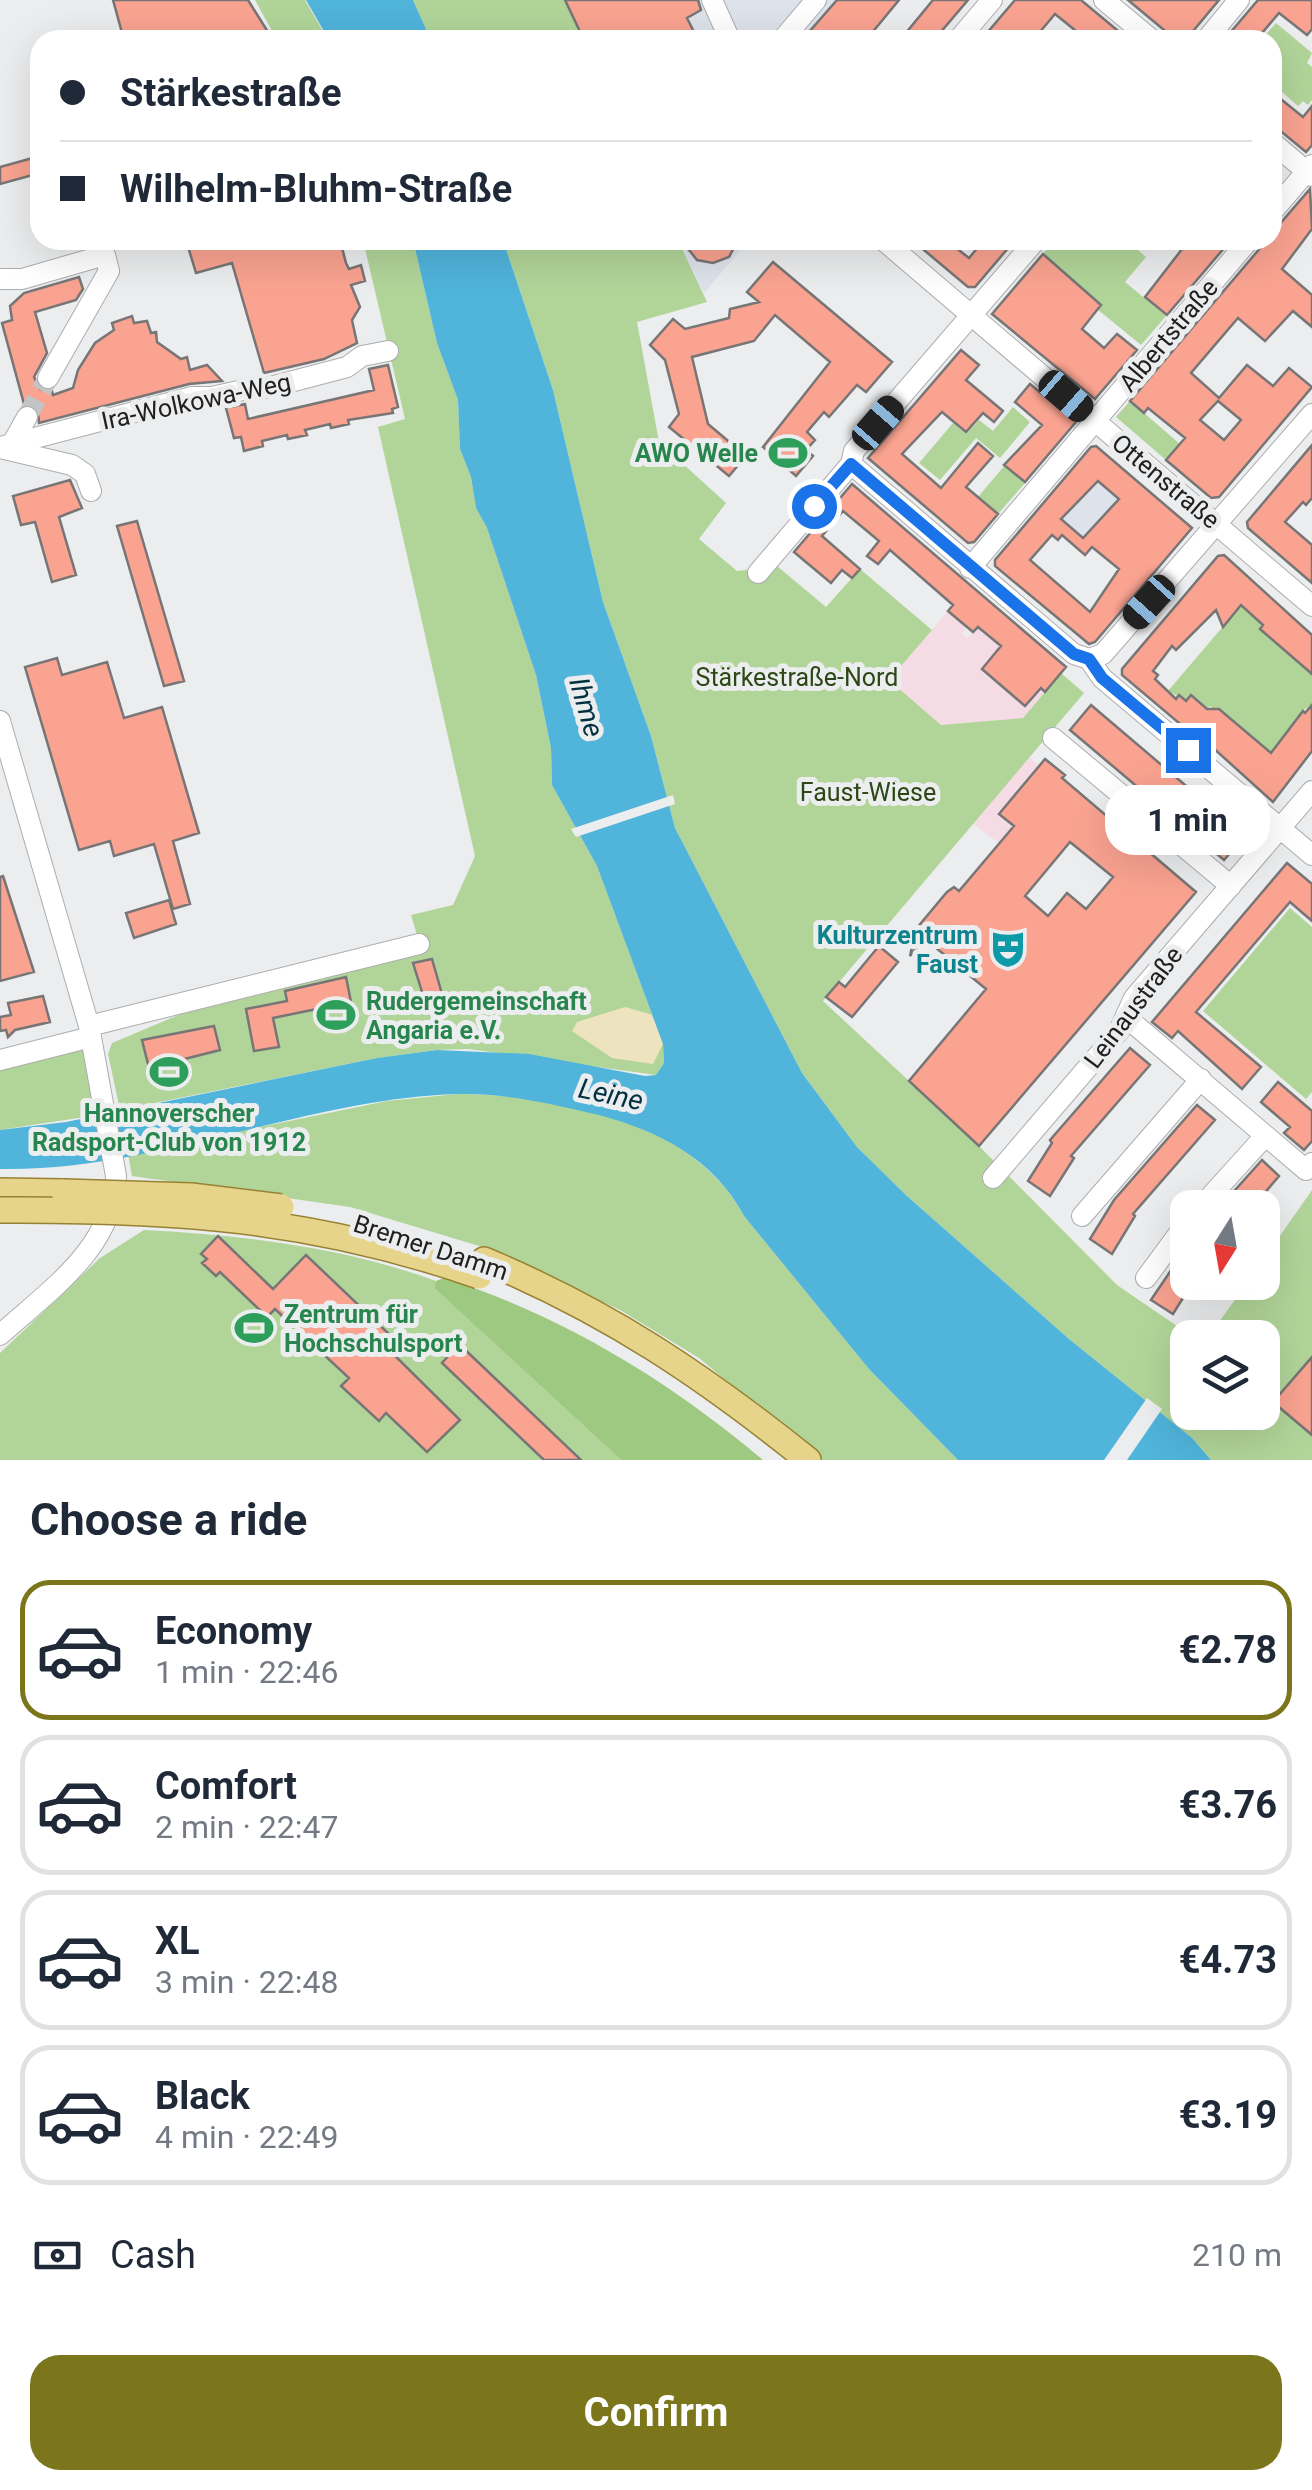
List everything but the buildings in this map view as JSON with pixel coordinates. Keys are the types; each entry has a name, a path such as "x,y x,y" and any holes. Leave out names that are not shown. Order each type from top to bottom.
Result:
{"main road":[{"name":"Bremer Damm","path":"0,1192 132,1193 292,1208 396,1232 478,1267 650,1362 782,1460"},
{"name":"Bremer Damm","path":"0,1210 132,1210 291,1225 478,1267 552,1289 672,1356 808,1460"}],"street":[{"path":"712,0 726,30"},
{"path":"790,30 816,0"},
{"path":"966,30 992,0"},
{"path":"1104,0 1140,30"},
{"path":"1214,30 1239,0"},
{"path":"1282,150 1310,171 1282,201"},
{"name":"Ottenstraße","path":"895,250 1312,606"},
{"path":"758,573 828,498 851,464 854,450 1027,250"},
{"name":"Albertstraße","path":"970,568 1240,250"},
{"path":"0,279 22,279 105,255 109,271 48,378"},
{"name":"Ira-Wolkowa-Weg","path":"4,446 192,397 267,388 347,368 362,356 388,351"},
{"path":"1089,659 1103,654 1312,414"},
{"path":"27,417 4,446 72,465 85,474 90,491"},
{"path":"851,464 1074,654 1089,659 1102,678 1312,855"},
{"path":"0,721 90,1032 116,1176 114,1201 98,1241 0,1335"},
{"path":"1053,738 1231,886"},
{"name":"Leinaustraße","path":"993,1178 1127,1018 1134,998 1312,791"},
{"path":"0,1060 90,1032 420,944"},
{"path":"1127,1018 1306,1170 1312,1163"},
{"path":"1082,1216 1201,1079"},
{"path":"1223,1190 1278,1146"},
{"path":"0,1202 114,1201 276,1214 348,1228 478,1267"},
{"path":"1146,1278 1170,1245"}],"shaded area":[{"path":"565,0 858,0 832,30 579,30"},
{"path":"683,250 741,250 704,293"},
{"path":"1096,479 1127,505 1085,555 1053,529"},
{"path":"948,611 972,622 962,634 967,638 978,627 1007,617 1066,667 1023,718 941,725 889,680"},
{"path":"1029,757 1040,766 1015,826 999,843 973,824"}],"green space":[{"path":"255,0 305,0 322,30 272,30"},
{"path":"413,0 565,0 579,30 426,30"},
{"path":"1276,23 1312,53 1307,63 1312,67 1312,100 1308,105 1303,101 1298,106 1282,92 1282,30 1270,30"},
{"path":"365,250 415,250 437,343 458,400 460,449 471,477 476,508 487,528 536,675 551,748 552,785 597,866 663,1044 664,1063 656,1075 468,1049 437,1050 377,1058 120,1110 108,1054 112,1043 195,1008 421,948 411,915 453,905 475,856 378,427 405,419"},
{"path":"506,250 683,250 707,302 637,322 659,442 726,503 699,539 737,571 777,566 826,607 860,569 932,630 889,680 941,725 1023,718 1061,673 1084,693 823,1001 979,1146 1117,1285 1170,1321 1170,1420 1069,1339 907,1196 857,1147 802,1073 675,828 651,736 603,602 553,390"},
{"path":"1046,250 1138,250 1146,257 1125,282 1166,316 1141,345 1097,309 1043,254"},
{"path":"1130,401 1180,444 1166,460 1116,417"},
{"path":"1013,407 1030,422 1000,458 976,438 940,480 919,463 953,423 966,434 979,420 993,431"},
{"path":"1005,465 1025,483 998,514 978,497"},
{"path":"1243,603 1265,622 1260,629 1312,673 1312,705 1302,711 1271,753 1210,706 1207,709 1192,696 1187,701 1168,691"},
{"path":"1290,908 1312,927 1312,1092 1306,1099 1203,1011"},
{"path":"91,1037 104,1114 0,1130 0,1060"},
{"path":"457,1094 578,1107 657,1135 691,1156 721,1183 869,1369 958,1460 821,1460 699,1358 620,1310 479,1246 350,1207 132,1176 128,1154 387,1101"},
{"path":"1312,1190 1312,1356 1280,1394 1280,1320 1220,1320 1235,1300 1280,1300 1280,1236"},
{"name":"Zentrum für Hochschulsport","path":"144,1230 218,1235 329,1251 436,1281 434,1288 621,1460 0,1460 0,1353 100,1258"},
{"path":"444,1278 530,1311 613,1353 690,1403 763,1460 621,1460 434,1288 436,1281"},
{"path":"1280,1406 1312,1435 1312,1460 1211,1460 1182,1430 1280,1430"}],"sand":[{"path":"625,1007 653,1015 663,1044 653,1064 612,1058 572,1031 577,1022"}],"water":[{"path":"306,0 413,0 426,30 323,30"},
{"path":"415,250 506,250 553,390 603,602 651,736 675,828 802,1073 857,1147 907,1196 1069,1339 1170,1420 1170,1430 1182,1430 1211,1460 958,1460 869,1369 717,1178 663,1139 599,1115 493,1095 400,1099 114,1159 0,1169 0,1130 66,1122 377,1058 437,1050 529,1054 645,1076 656,1075 664,1063 663,1044 597,866 552,785 551,748 536,675 487,528 476,508 471,477 460,449 458,400 437,343"}],"pier":[{"path":"673,795 675,804 576,837 571,829"},
{"path":"1147,1398 1162,1409 1127,1460 1104,1460"}],"tunnel":[{"path":"27,417 48,378"}],"place":[{"name":"AWO Welle","path":"788,453"},
{"name":"Kulturzentrum Faust","path":"1008,949"},
{"name":"Rudergemeinschaft Angaria e.V.","path":"336,1015"},
{"name":"Hannoverscher Radsport-Club von 1912","path":"169,1072"},
{"name":"Zentrum für Hochschulsport","path":"254,1328"}],"route":[{"path":"814,506 851,464 1074,654 1089,659 1102,678 1188,750"}],"park label":[{"name":"Stärkestraße-Nord","path":"797,677"},
{"name":"Faust-Wiese","path":"868,792"}],"water label":[{"name":"Ihme","path":"587,707"},
{"name":"Leine","path":"611,1094"}]}
